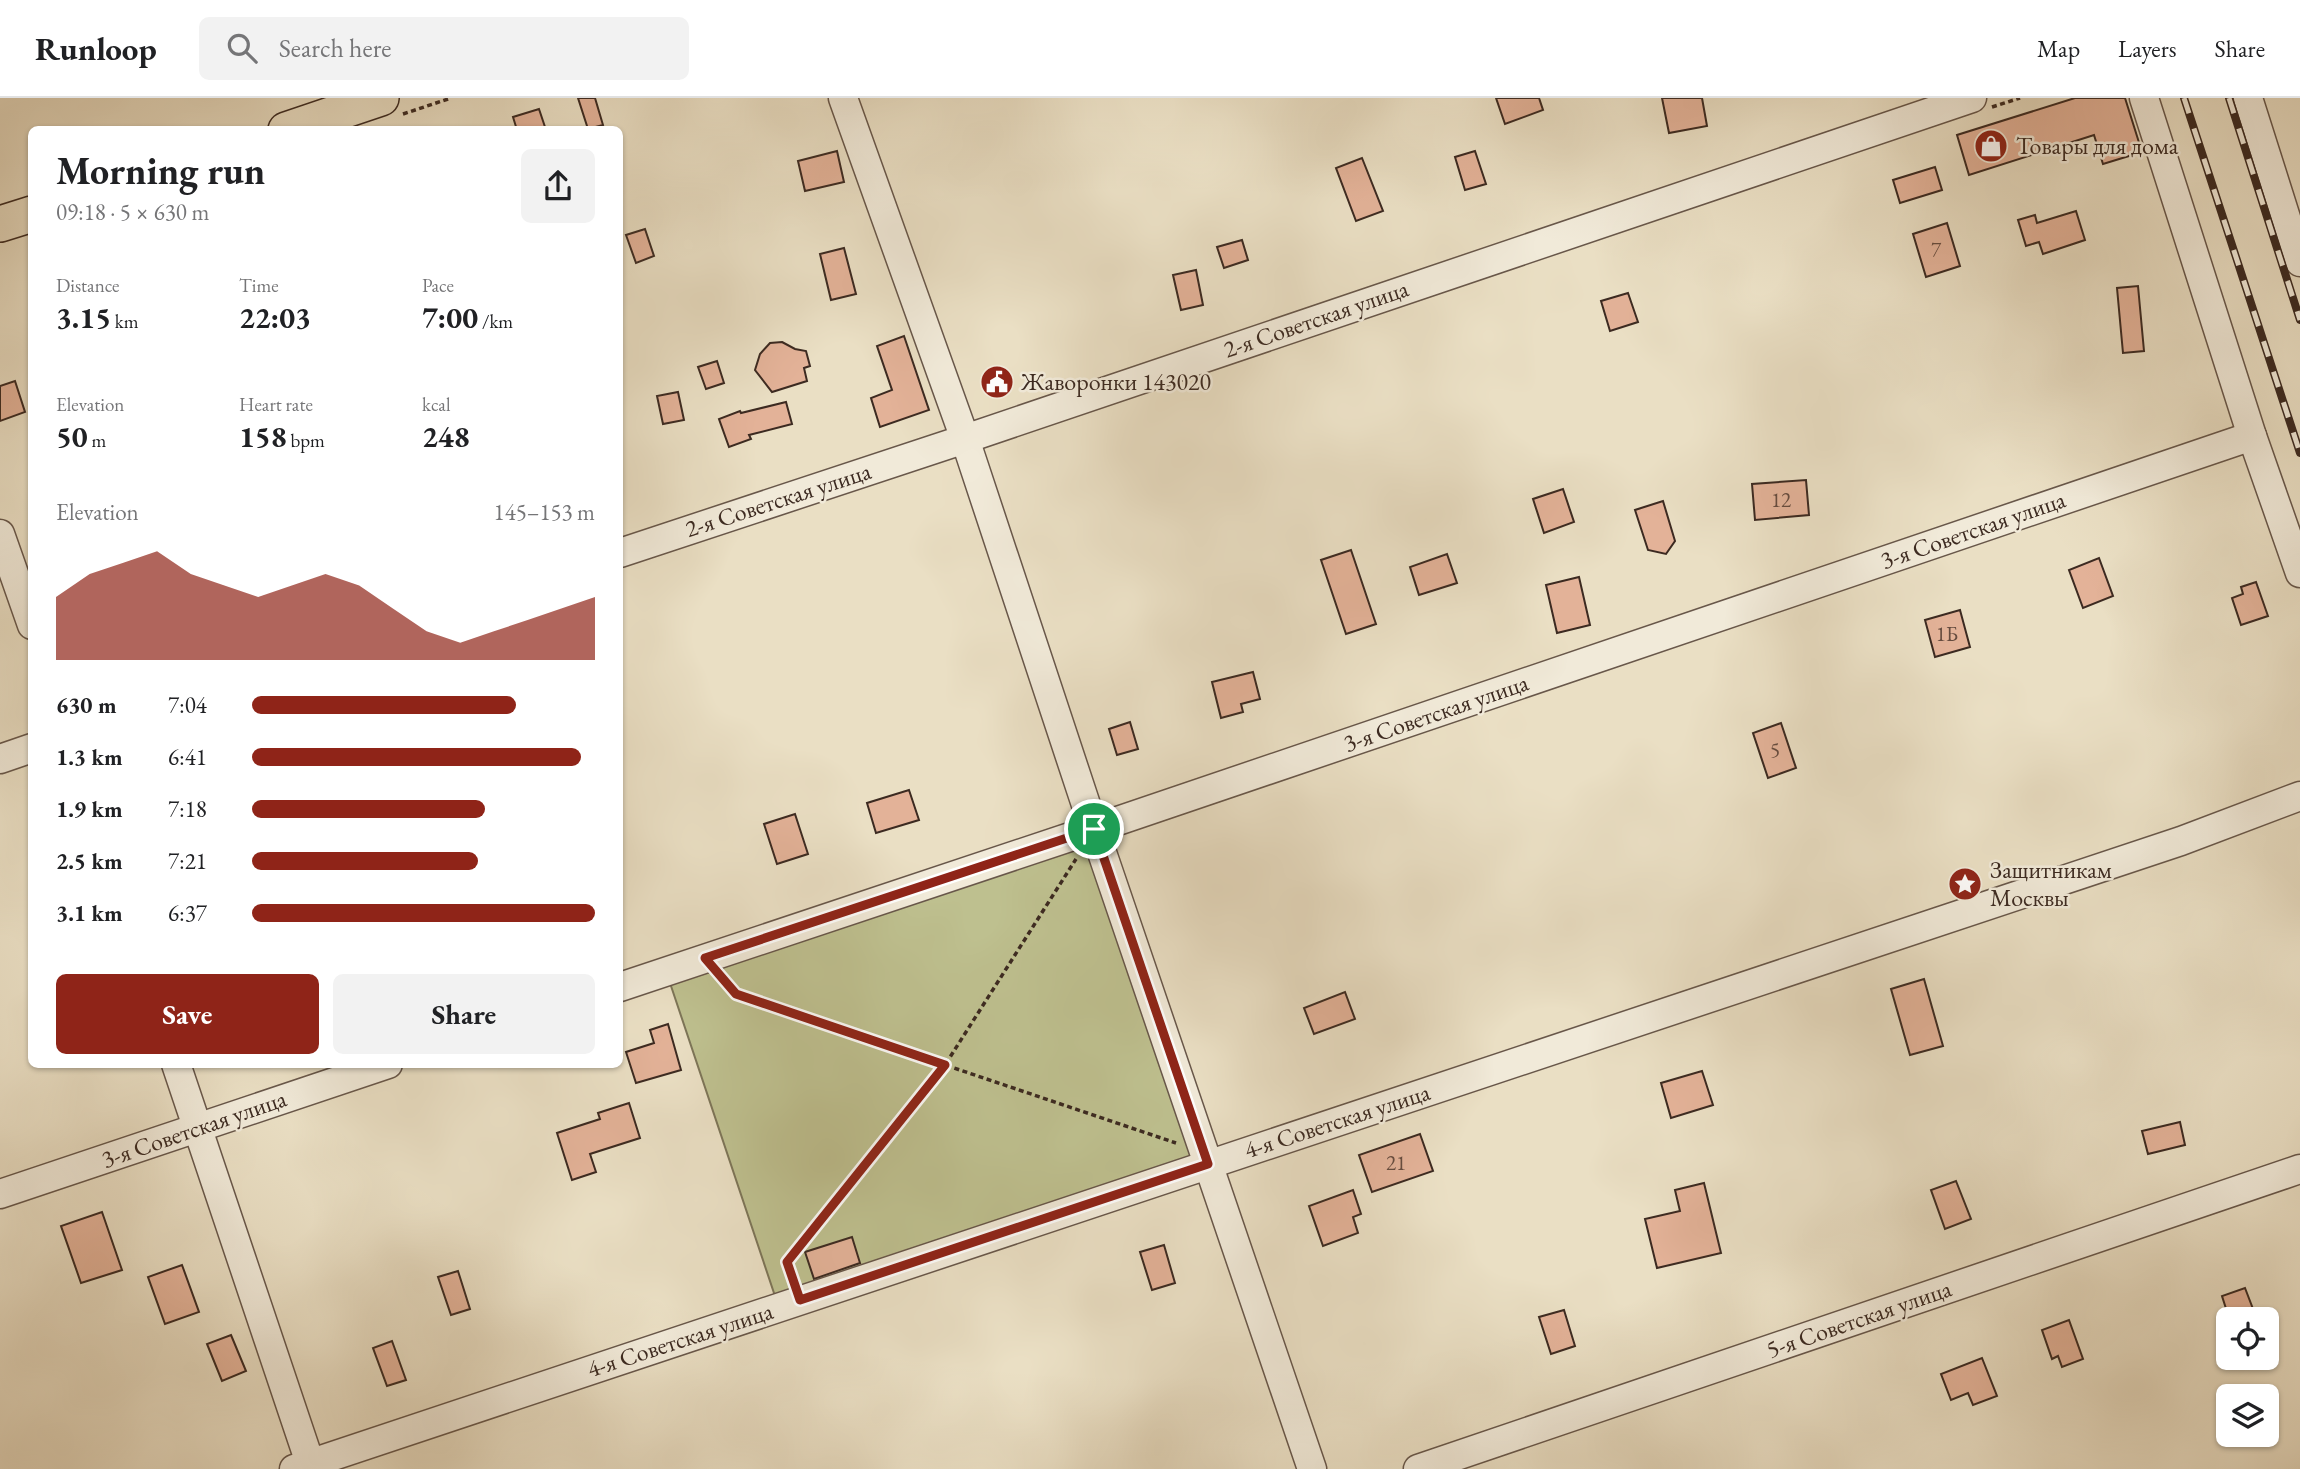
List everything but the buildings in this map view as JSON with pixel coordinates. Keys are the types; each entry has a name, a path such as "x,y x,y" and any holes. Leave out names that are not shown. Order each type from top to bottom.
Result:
{"main road":[{"path":"298,126 380,98"},
{"path":"0,224 28,215"}],"street":[{"path":"842,98 965,439 1081,833 1199,1167 1312,1469"},
{"name":"2-я Советская улица","path":"623,552 1972,98"},
{"path":"2144,98 2252,436 2300,573"},
{"path":"2248,98 2300,262"},
{"name":"3-я Советская улица","path":"623,986 2252,436"},
{"path":"0,534 28,614"},
{"path":"0,759 28,749"},
{"name":"4-я Советская улица","path":"306,1467 2181,841 2300,796"},
{"path":"177,1068 306,1467"},
{"name":"3-я Советская улица","path":"0,1194 376,1068"},
{"name":"5-я Советская улица","path":"1418,1469 2300,1168"}],"path":[{"path":"800,1300 787,1262 945,1065 1076,859 1081,833"},
{"path":"705,958 736,994 1180,1144 1199,1167"}],"green space":[{"path":"1087,839 1194,1158 776,1299 669,980"}],"railway":[{"path":"2184,98 2300,453"},
{"path":"2229,98 2300,320"}],"place":[{"name":"Товары для дома","path":"1991,146"},
{"name":"Жаворонки 143020","path":"997,382"},
{"name":"Защитникам Москвы","path":"1965,884"}],"route":[{"path":"1094,829 1208,1164 800,1300 787,1262 945,1065 736,994 705,958 1094,829"}]}
